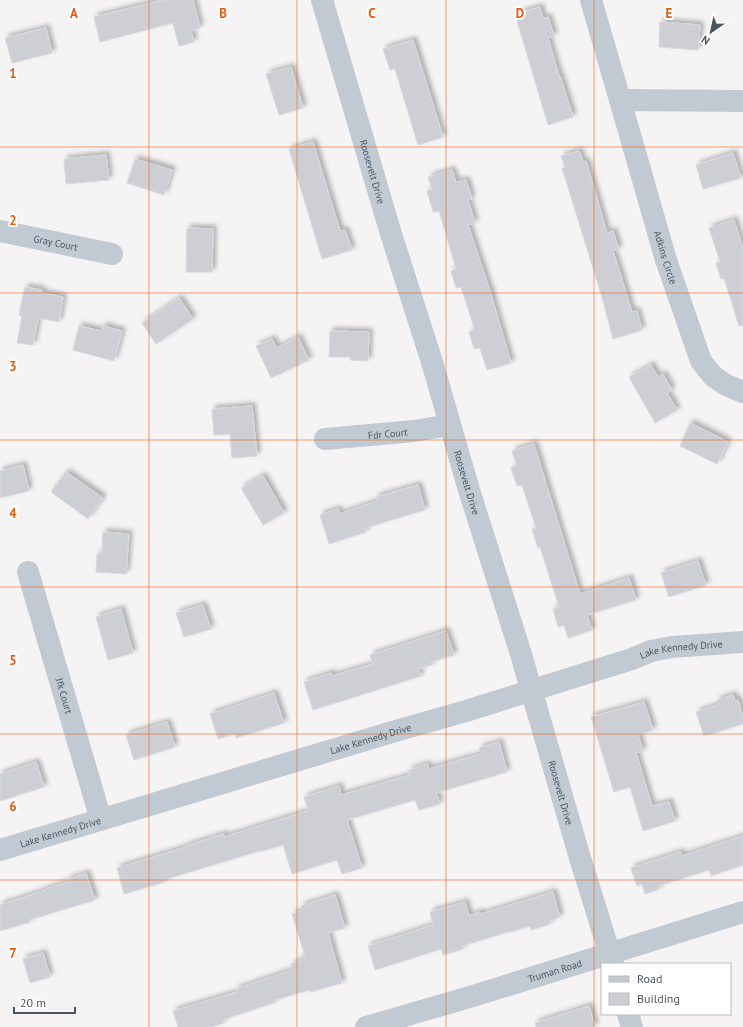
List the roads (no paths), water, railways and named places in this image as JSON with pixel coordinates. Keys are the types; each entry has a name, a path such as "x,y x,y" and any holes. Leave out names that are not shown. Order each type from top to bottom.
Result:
{"street":[{"name":"Roosevelt Drive","path":"322,0 432,362 469,490 520,651 530,690 611,959"},
{"name":"Adkins Circle","path":"591,0 666,260 701,362 720,381 743,392"},
{"path":"620,100 743,101"},
{"name":"Gray Court","path":"0,231 112,254"},
{"name":"Fdr Court","path":"324,439 414,431 450,425"},
{"name":"Jfk Court","path":"28,572 101,820"},
{"name":"Lake Kennedy Drive","path":"0,850 384,734 466,711 665,648 743,642"},
{"name":"Truman Road","path":"366,1027 611,959 743,912"},
{"path":"628,1015 632,1027"}]}
